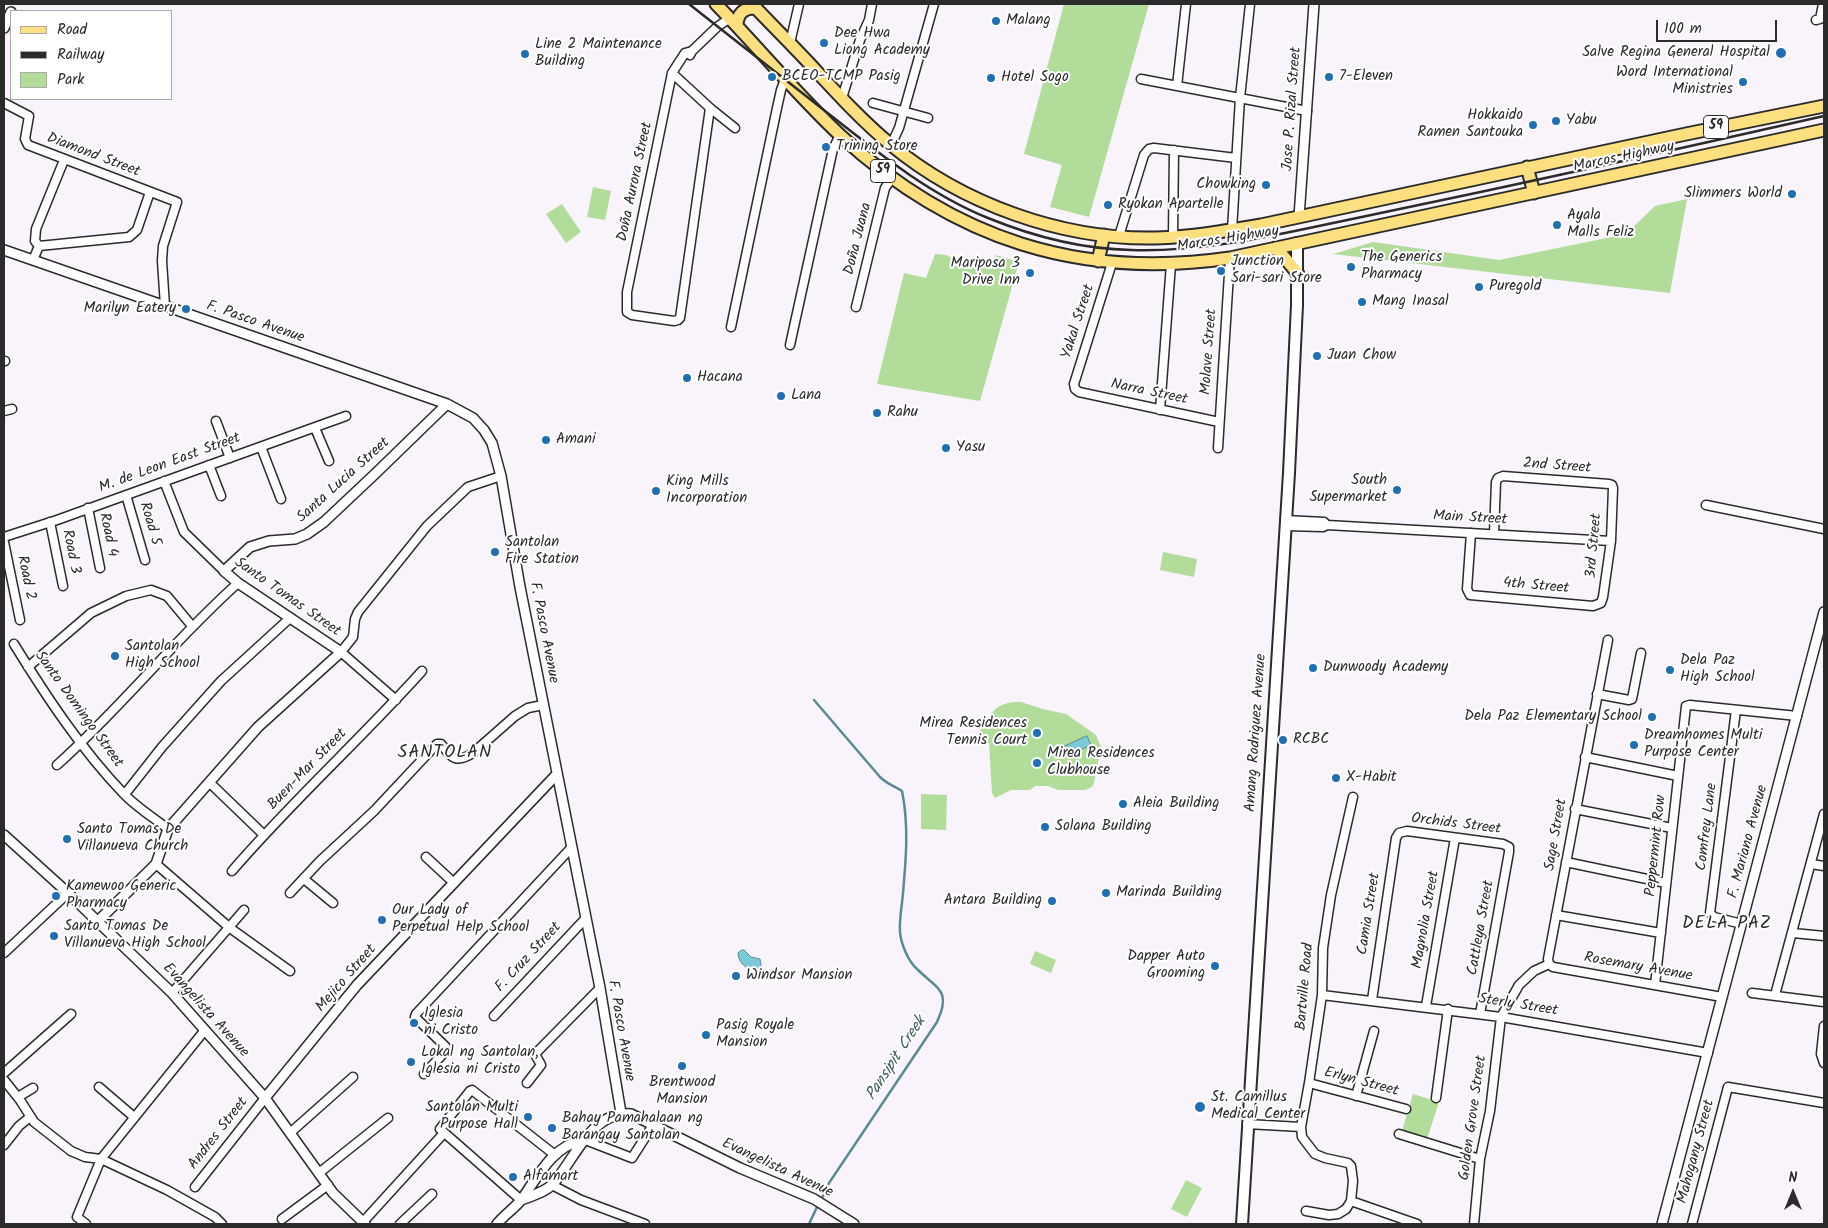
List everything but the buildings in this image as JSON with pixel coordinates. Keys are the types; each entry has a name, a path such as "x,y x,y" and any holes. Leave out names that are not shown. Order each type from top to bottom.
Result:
{"main road":[{"name":"Marcos Highway","path":"716,4 840,135 892,178 932,204 982,231 1037,249 1112,263 1171,264 1230,258 1824,130"},
{"path":"731,19 743,4"},
{"name":"Marcos Highway","path":"754,6 842,98 891,145 941,179 996,207 1039,222 1104,235 1173,237 1232,230 1824,106"},
{"path":"731,19 738,18 742,11 754,6"},
{"path":"1527,167 1534,192"},
{"path":"1098,261 1104,235"},
{"name":"Amang Rodriguez Avenue","path":"1242,1224 1289,473 1298,274 1297,243"},
{"path":"1275,248 1298,274"}],"street":[{"path":"790,43 799,4"},
{"path":"842,98 860,40 870,20 872,4"},
{"path":"891,145 899,128 934,4"},
{"path":"1177,86 1186,4"},
{"path":"1232,230 1240,98 1250,4"},
{"name":"Jose P. Rizal Street","path":"1299,217 1314,4"},
{"path":"1816,20 1822,16 1823,4"},
{"path":"4,28 10,14"},
{"name":"Doña Aurora Street","path":"710,108 680,318 674,321 632,315 626,312 627,292 672,73 685,54 692,51 717,27 731,19"},
{"path":"672,73 735,128"},
{"path":"731,327 778,99 785,79"},
{"path":"1141,79 1307,111"},
{"name":"Diamond Street","path":"4,103 28,114 25,139 28,145 177,202 164,246 162,261 165,306"},
{"path":"873,103 928,118"},
{"path":"790,345 832,148 840,135"},
{"path":"1119,236 1144,155 1149,150 1154,148 1236,158"},
{"path":"1173,237 1174,150"},
{"path":"39,246 35,242 36,229 64,160"},
{"name":"Doña Juana","path":"856,307 885,188 892,178"},
{"path":"39,246 129,237 137,230 150,192"},
{"path":"33,260 39,246"},
{"name":"F. Pasco Avenue","path":"4,250 446,404 473,418 484,430 492,443 501,476 556,774 600,988 621,1113"},
{"name":"Molave Street","path":"1218,448 1230,258"},
{"name":"Yakal Street","path":"1075,389 1074,384 1112,263"},
{"path":"1160,410 1171,264"},
{"name":"Narra Street","path":"1075,389 1079,392 1219,422"},
{"name":"Santa Lucia Street","path":"224,571 250,547 269,541 298,538 324,522 446,404"},
{"name":"M. de Leon East Street","path":"4,537 346,416"},
{"path":"216,421 230,458"},
{"path":"315,428 329,461"},
{"path":"261,447 282,499"},
{"path":"209,465 221,496"},
{"path":"98,921 156,864 168,829 258,727 341,652 353,637 355,619 358,612 427,526 468,487 501,476"},
{"name":"2nd Street","path":"1494,534 1496,482 1498,478 1503,476 1609,484"},
{"name":"Santo Tomas Street","path":"164,481 184,532 224,571 238,583 341,652 396,700"},
{"name":"3rd Street","path":"1593,606 1601,603 1603,597 1611,540 1614,488 1609,484"},
{"name":"Road 5","path":"126,495 145,560"},
{"path":"1706,505 1824,529"},
{"name":"Road 4","path":"88,508 100,568"},
{"name":"Road 3","path":"50,522 63,586"},
{"name":"Main Street","path":"1285,523 1323,527 1327,525 1611,540"},
{"name":"4th Street","path":"1471,533 1467,589 1470,595 1593,606"},
{"name":"Road 2","path":"4,542 20,620"},
{"path":"58,765 82,744 192,626 238,583"},
{"path":"28,667 91,612 126,596 152,590 167,596 192,626"},
{"name":"F. Mariano Avenue","path":"1662,1224 1824,612"},
{"path":"125,794 162,747 221,682 290,618"},
{"name":"Sage Street","path":"1549,964 1548,959 1556,915 1608,640"},
{"name":"Santo Domingo Street","path":"14,644 82,744 125,794 168,829"},
{"path":"1597,694 1629,700 1634,696 1641,653"},
{"name":"Buen-Mar Street","path":"232,872 264,835 422,671"},
{"name":"Peppermint Row","path":"1655,985 1686,706 1690,704 1736,710"},
{"path":"290,893 320,861 374,811 437,744 441,744 454,758 459,760 466,758 473,754 515,716 528,708 543,705"},
{"path":"1736,710 1796,716"},
{"name":"Comfrey Lane","path":"1736,710 1710,913 1714,917 1742,924"},
{"path":"1585,757 1678,776"},
{"name":"Mejico Street","path":"265,1098 357,985 556,774"},
{"path":"210,783 264,835"},
{"name":"Bartville Road","path":"1301,1127 1322,994 1323,948 1331,895 1352,797"},
{"path":"1576,810 1672,828"},
{"path":"1776,996 1824,814"},
{"name":"Orchids Street","path":"1399,833 1407,831 1503,844 1509,847"},
{"name":"Camia Street","path":"1372,1000 1396,838 1399,833"},
{"name":"Evangelista Avenue","path":"4,835 172,992 265,1098 319,1174 364,1223"},
{"name":"Magnolia Street","path":"1426,1006 1455,838"},
{"name":"Cattleya Street","path":"1480,1014 1509,847"},
{"path":"424,1074 443,1054 446,1047 416,1017 416,1014 571,848"},
{"path":"426,857 454,883"},
{"path":"1566,862 1666,883"},
{"path":"156,864 230,928 290,971"},
{"path":"1811,864 1824,866"},
{"path":"304,879 333,903"},
{"path":"4,954 68,893"},
{"path":"172,992 244,910"},
{"path":"1556,915 1661,933"},
{"name":"F. Cruz Street","path":"494,1016 585,919"},
{"path":"1793,933 1824,936"},
{"path":"1502,1017 1519,985 1534,971 1549,964"},
{"name":"Rosemary Avenue","path":"1549,964 1553,967 1722,997"},
{"path":"527,1083 541,1065 535,1054 600,988"},
{"path":"1752,992 1824,1002"},
{"name":"Sterly Street","path":"1322,994 1502,1017 1708,1053"},
{"path":"1436,1098 1448,1009"},
{"path":"4,1073 71,1014"},
{"name":"Golden Grove Street","path":"1474,1224 1480,1159 1490,1111 1502,1017"},
{"path":"1824,1026 1821,1054 1824,1063"},
{"path":"86,1224 78,1217 101,1159 205,1030"},
{"path":"1356,1096 1374,1031"},
{"path":"290,1133 353,1077"},
{"path":"4,1080 18,1097 30,1117 47,1134 72,1151 84,1157 101,1159 167,1190 222,1224"},
{"name":"Erlyn Street","path":"1309,1083 1406,1109"},
{"path":"99,1087 134,1117"},
{"name":"Mahogany Street","path":"1692,1224 1728,1087 1824,1103"},
{"path":"18,1097 32,1088"},
{"path":"522,1200 440,1129 472,1090 555,1155"},
{"name":"Andres Street","path":"195,1187 265,1098"},
{"path":"522,1200 539,1172 555,1155 571,1143 583,1139 608,1119 621,1113"},
{"name":"Evangelista Avenue","path":"621,1113 631,1114 740,1168 814,1199 854,1224"},
{"path":"4,1145 19,1126 30,1117"},
{"path":"319,1174 388,1118"},
{"path":"1247,1124 1301,1127 1302,1137 1315,1154 1348,1163 1351,1166 1353,1181 1351,1201 1346,1209 1338,1214 1329,1215 1306,1211"},
{"path":"583,1139 632,1158 653,1125"},
{"path":"364,1223 444,1133"},
{"path":"1399,1134 1480,1159"},
{"path":"497,1224 504,1215 522,1200 552,1185 583,1139"},
{"path":"282,1218 328,1185"},
{"path":"552,1185 581,1200 645,1224"},
{"path":"400,1224 432,1194"},
{"path":"1351,1201 1417,1224"}],"green space":[{"path":"1064,4 1149,4 1089,217 1050,207 1062,165 1024,154"},
{"path":"593,187 611,191 605,220 587,217"},
{"path":"1687,199 1670,293 1333,254 1373,242 1499,260 1626,234 1655,206"},
{"path":"562,204 581,232 566,243 546,214"},
{"path":"935,254 946,255 965,264 992,269 996,255 1019,262 980,401 877,384 904,273 926,278"},
{"path":"1163,552 1197,559 1194,577 1160,570"},
{"path":"1021,702 1066,714 1096,735 1101,747 1092,787 1085,790 1058,790 1048,786 1035,786 1030,790 1011,790 995,798 992,793 989,743 984,743 979,726 987,726 994,710 1003,704"},
{"path":"921,794 947,795 946,830 921,829"},
{"path":"1035,951 1056,960 1051,973 1030,964"},
{"path":"1413,1094 1439,1102 1427,1139 1402,1131"},
{"path":"1186,1180 1202,1188 1187,1217 1171,1209"}],"water":[{"path":"1087,736 1091,745 1063,758 1059,749"},
{"path":"744,950 751,957 760,959 760,968 752,969 742,964 738,953"}],"waterway":[{"name":"Pansipit Creek","path":"814,700 880,777 902,791 906,816 906,842 900,932 903,947 911,962 936,986 943,996 943,1003 937,1022 829,1183 821,1200"},
{"name":"Pansipit Creek","path":"809,1224 818,1205"}],"railway":[{"path":"689,4 870,146 946,198 988,218 1040,236 1076,244 1113,249 1177,249 1223,244 1268,236 1545,178 1824,116"}],"place":[{"name":"Malang","path":"996,21"},
{"name":"Dee Hwa Liong Academy","path":"824,43"},
{"name":"Salve Regina General Hospital","path":"1781,53"},
{"name":"Line 2 Maintenance Building","path":"525,54"},
{"name":"BCEO-TCMP Pasig","path":"772,77"},
{"name":"7-Eleven","path":"1329,77"},
{"name":"Hotel Sogo","path":"991,78"},
{"name":"Word International Ministries","path":"1743,82"},
{"name":"Yabu","path":"1556,121"},
{"name":"Hokkaido Ramen Santouka","path":"1533,125"},
{"name":"Trining Store","path":"826,147"},
{"name":"Chowking","path":"1266,185"},
{"name":"Slimmers World","path":"1792,194"},
{"name":"Ryokan Apartelle","path":"1108,205"},
{"name":"Ayala Malls Feliz","path":"1557,225"},
{"name":"The Generics Pharmacy","path":"1351,267"},
{"name":"Junction Sari-sari Store","path":"1221,271"},
{"name":"Mariposa 3 Drive Inn","path":"1030,273"},
{"name":"Puregold","path":"1479,287"},
{"name":"Mang Inasal","path":"1362,302"},
{"name":"Marilyn Eatery","path":"186,309"},
{"name":"Juan Chow","path":"1317,356"},
{"name":"Hacana","path":"687,378"},
{"name":"Lana","path":"781,396"},
{"name":"Rahu","path":"877,413"},
{"name":"Amani","path":"546,440"},
{"name":"Yasu","path":"946,448"},
{"name":"South Supermarket","path":"1397,490"},
{"name":"King Mills Incorporation","path":"656,491"},
{"name":"Santolan Fire Station","path":"495,552"},
{"name":"Santolan High School","path":"115,656"},
{"name":"Dunwoody Academy","path":"1313,668"},
{"name":"Dela Paz High School","path":"1670,670"},
{"name":"Dela Paz Elementary School","path":"1652,717"},
{"name":"Mirea Residences Tennis Court","path":"1037,733"},
{"name":"RCBC","path":"1283,740"},
{"name":"Dreamhomes Multi Purpose Center","path":"1634,745"},
{"name":"Mirea Residences Clubhouse","path":"1037,763"},
{"name":"X-Habit","path":"1336,778"},
{"name":"Aleia Building","path":"1123,804"},
{"name":"Solana Building","path":"1045,827"},
{"name":"Santo Tomas De Villanueva Church","path":"67,839"},
{"name":"Marinda Building","path":"1106,893"},
{"name":"Kamewoo Generic Pharmacy","path":"56,896"},
{"name":"Antara Building","path":"1052,901"},
{"name":"Our Lady of Perpetual Help School","path":"382,920"},
{"name":"Santo Tomas De Villanueva High School","path":"54,936"},
{"name":"Dapper Auto Grooming","path":"1215,966"},
{"name":"Windsor Mansion","path":"736,976"},
{"name":"Iglesia ni Cristo","path":"414,1023"},
{"name":"Pasig Royale Mansion","path":"706,1035"},
{"name":"Lokal ng Santolan, Iglesia ni Cristo","path":"411,1062"},
{"name":"Brentwood Mansion","path":"682,1066"},
{"name":"St. Camillus Medical Center","path":"1200,1107"},
{"name":"Santolan Multi Purpose Hall","path":"528,1117"},
{"name":"Bahay Pamahalaan ng Barangay Santolan","path":"552,1128"},
{"name":"Alfamart","path":"513,1177"}],"district":[{"name":"SANTOLAN","path":"445,754"},
{"name":"DELA PAZ","path":"1727,925"}]}
